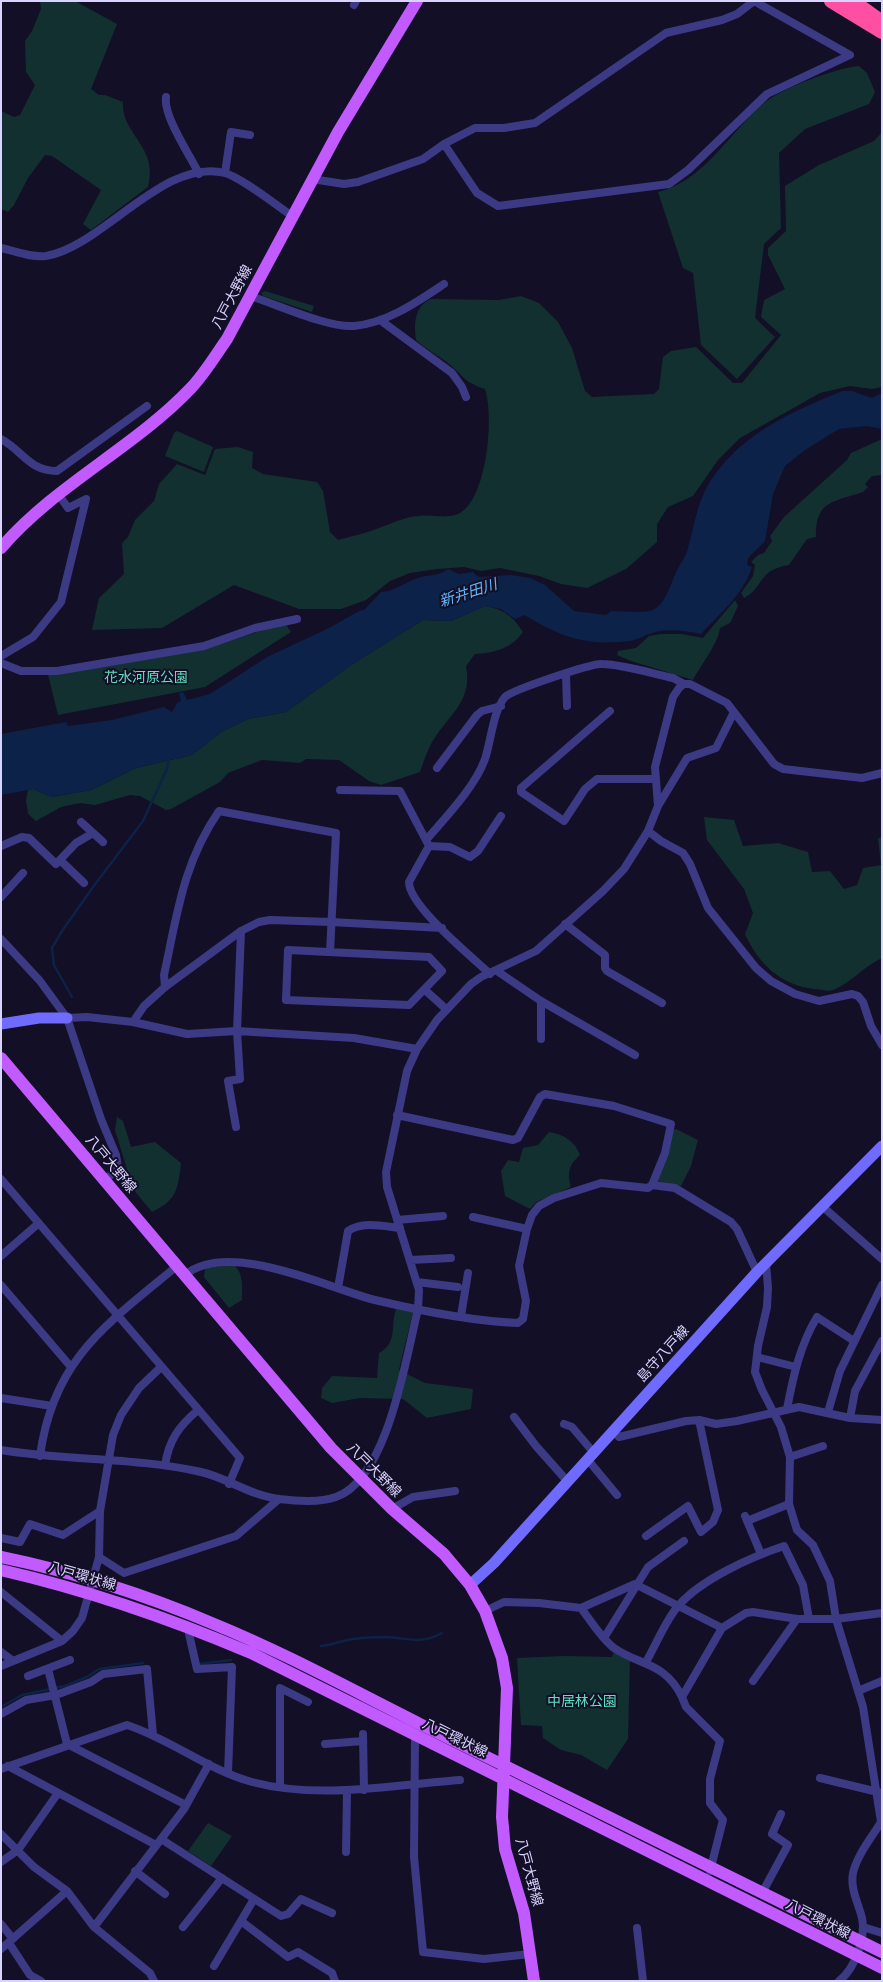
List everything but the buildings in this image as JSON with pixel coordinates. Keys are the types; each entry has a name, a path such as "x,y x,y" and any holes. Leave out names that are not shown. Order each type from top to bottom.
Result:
{"highway":[{"path":"831,1 882,32"},
{"path":"853,1 882,22"}],"main road":[{"name":"八戸大野線","path":"1,548 30,518 165,412 191,388 227,339 312,179 417,1"},
{"path":"1,1024 39,1018 67,1018"},
{"name":"八戸大野線","path":"1,1058 331,1448 392,1509 444,1554 470,1585 485,1611 502,1658 507,1688 502,1817 505,1849 524,1913 534,1981"},
{"name":"島守八戸線","path":"470,1585 494,1563 757,1272 882,1146"},
{"name":"八戸環状線","path":"1,1557 221,1627 504,1763 882,1952"},
{"name":"八戸環状線","path":"1,1570 92,1586 251,1653 882,1968"}],"street":[{"path":"312,179 344,184 358,182 423,159 444,144 475,128 524,126 535,123 666,33 722,20 737,14 754,1 850,55 767,94 688,170 669,184 498,206 477,193 444,144"},
{"path":"166,97 165,104 169,117 199,174"},
{"path":"224,174 231,132 250,134"},
{"path":"1,248 27,255 44,256 60,252 99,230 150,193 186,176 199,174 224,174 292,216"},
{"path":"250,296 340,325 354,326 380,320 414,303 444,284"},
{"path":"380,320 452,373 462,387 466,397"},
{"path":"1,439 41,470 57,471 147,406"},
{"path":"1,656 33,636 61,602 86,500 68,508 59,495"},
{"path":"1,663 21,670 57,671 204,646 255,628 297,619"},
{"path":"635,1055 493,972 424,911 409,889 411,875 428,842 480,769 501,706 508,695 520,689 603,664 674,678 727,703 774,764 783,769 862,778 882,773"},
{"path":"566,675 567,706"},
{"path":"658,806 658,794 654,779 661,739 673,698 684,684"},
{"path":"437,768 464,730 482,711 501,706"},
{"path":"610,711 521,788 521,792 564,821 585,789 598,780 654,779"},
{"path":"1,1450 40,1456 108,1458 164,1465 203,1472 230,1484 279,1499 318,1500 336,1498 361,1479 375,1457 388,1427 418,1309 417,1282 388,1187 386,1172 407,1071 416,1049 446,1009 471,984 536,951 613,882 648,831 658,806 687,758 716,748 734,712"},
{"path":"340,790 400,791 410,813 428,842 450,847 470,857 478,851 502,816"},
{"path":"165,987 164,975 188,870 219,811 336,833 330,952"},
{"path":"81,822 102,842"},
{"path":"648,831 683,853 690,864 708,908 756,968 771,980 795,994 819,1002 852,994 858,996 863,1002 871,1026 882,1045"},
{"path":"2,844 22,837 29,838 56,864 76,843 93,833"},
{"path":"60,860 84,883"},
{"path":"1,897 24,873"},
{"path":"132,1022 144,1006 165,987 249,926 270,920 442,928"},
{"path":"565,924 605,955 604,968 607,971 662,1003"},
{"path":"236,1127 228,1081 240,1079 237,1031 241,931"},
{"path":"1,939 40,981 67,1018 101,1119 116,1155 118,1167 105,1181"},
{"path":"288,950 429,957 442,971 425,990 409,1006 286,1000 288,950"},
{"path":"425,990 446,1009"},
{"path":"540,1039 541,1001"},
{"path":"67,1018 87,1017 132,1022 186,1034 237,1031 354,1038 416,1049"},
{"path":"40,1456 43,1436 52,1406 71,1367 90,1342 118,1316 181,1271 199,1266 247,1263 300,1274 376,1300 491,1322 518,1323 523,1319 526,1301 519,1266 527,1229 532,1215 538,1206 554,1198 601,1183 648,1188 652,1185 665,1153 671,1124 614,1106 544,1094 540,1097 518,1138 513,1140 397,1115"},
{"path":"1,1179 240,1458 230,1484"},
{"path":"652,1185 674,1188 731,1222 737,1229 757,1272"},
{"path":"822,1206 882,1259"},
{"path":"338,1288 348,1232 354,1227 399,1224 443,1216"},
{"path":"473,1217 527,1229"},
{"path":"1,1256 39,1223"},
{"path":"410,1260 451,1258"},
{"path":"766,1263 767,1307 755,1372 773,1411 790,1457 789,1504 797,1530 813,1545 830,1581 836,1619 858,1691 882,1822 856,1863 853,1873 852,1885 863,1927 856,1956 843,1980"},
{"path":"461,1316 468,1273"},
{"path":"417,1282 458,1287"},
{"path":"1,1285 71,1367"},
{"path":"828,1412 840,1371 882,1285"},
{"path":"787,1409 796,1367 808,1332 816,1317 854,1341"},
{"path":"850,1418 854,1391 882,1341"},
{"path":"757,1357 796,1367"},
{"path":"1,1666 62,1640 73,1631 82,1618 99,1557 100,1511 113,1435 121,1415 139,1388 161,1368"},
{"path":"1,1398 52,1406"},
{"path":"613,1432 619,1437 686,1421 699,1420 716,1424 799,1407 850,1418 882,1420"},
{"path":"164,1465 168,1448 174,1435 198,1410"},
{"path":"514,1417 536,1446 568,1482"},
{"path":"646,1536 688,1506 701,1532 713,1522 718,1510 699,1420"},
{"path":"564,1424 572,1427 617,1495"},
{"path":"790,1457 823,1446"},
{"path":"392,1509 412,1497 455,1491"},
{"path":"99,1557 124,1573 208,1547 236,1536 279,1499"},
{"path":"761,1554 746,1518 789,1504"},
{"path":"1,1538 20,1542 30,1524 63,1534 100,1511"},
{"path":"604,1638 635,1584 648,1567 684,1541"},
{"path":"646,1662 678,1606 694,1592 761,1554 784,1546 802,1585 809,1619"},
{"path":"635,1584 722,1628"},
{"path":"485,1611 504,1602 581,1608 635,1584"},
{"path":"1,1592 62,1640"},
{"path":"581,1608 614,1648 646,1662 675,1682 686,1707 720,1741 710,1779 710,1803 723,1820 707,1880"},
{"path":"682,1697 722,1628 746,1614 753,1612 797,1619 836,1619 882,1613"},
{"path":"753,1681 797,1619"},
{"path":"191,1627 190,1634 197,1669 232,1667 228,1773"},
{"path":"1,1652 13,1661"},
{"path":"28,1676 70,1660"},
{"path":"48,1669 56,1694 66,1744"},
{"path":"1,1714 26,1700 56,1694 91,1682 103,1674 147,1669 152,1735"},
{"path":"858,1691 882,1681"},
{"path":"280,1787 280,1688 308,1702"},
{"path":"5,1767 66,1744 127,1725 152,1735 228,1773 251,1782 280,1787 347,1791 460,1780"},
{"path":"415,1735 414,1857 422,1952 484,1959 530,1954"},
{"path":"325,1744 363,1738 364,1790"},
{"path":"66,1744 186,1805"},
{"path":"94,1927 186,1805 209,1764"},
{"path":"5,1767 159,1842 222,1878 281,1916 288,1914 301,1900 332,1913"},
{"path":"820,1778 878,1792"},
{"path":"346,1852 347,1791"},
{"path":"1,1862 18,1850 58,1793"},
{"path":"762,1893 788,1845 772,1834 781,1814"},
{"path":"1,1834 34,1867 66,1891 94,1927 150,1973 154,1981"},
{"path":"135,1871 165,1894"},
{"path":"183,1927 222,1878"},
{"path":"1,1948 66,1891"},
{"path":"214,1966 254,1899"},
{"path":"241,1921 288,1956 298,1952 332,1973 335,1981"},
{"path":"1,1924 30,1975 41,1981"},
{"path":"863,1927 882,1933"},
{"path":"637,1928 643,1981"}],"green space":[{"path":"40,1 75,1 117,24 91,89 99,95 105,95 123,102 124,113 128,123 148,161 150,173 148,187 91,230 83,224 101,190 52,156 45,155 28,178 14,205 8,212 1,209 1,111 14,117 20,115 35,85 26,72 25,41 32,31 41,9"},
{"path":"859,66 867,73 875,92 869,104 805,129 779,153 781,228 764,244 755,318 775,337 737,379 701,345 693,273 683,268 658,192 689,178 703,167 751,115 772,97 810,80"},
{"path":"882,132 882,387 872,389 850,386 820,393 740,438 718,460 693,496 668,507 657,524 657,542 626,569 587,588 561,584 539,576 500,568 481,571 464,567 437,569 410,573 390,581 366,600 341,609 299,609 234,585 162,628 92,630 99,598 124,574 122,543 128,537 135,520 154,501 159,484 177,464 205,475 215,449 238,447 253,452 252,468 263,474 317,482 323,491 330,532 338,540 399,520 425,516 448,516 464,510 472,500 478,487 487,452 488,401 485,389 468,381 448,363 416,340 416,316 421,306 431,299 499,300 521,296 539,303 558,322 572,348 585,391 592,397 654,394 659,389 663,357 671,351 696,347 733,383 742,383 781,335 761,317 764,300 785,289 768,255 768,248 786,231 785,186 819,165 874,141"},
{"path":"265,291 314,306 312,312 263,296 261,293"},
{"path":"177,431 213,447 204,472 165,456 174,433"},
{"path":"882,439 882,475 872,476 865,484 868,487 863,492 828,504 819,516 816,537 807,539 789,565 771,571 744,598 741,593 753,576 755,565 751,562 758,555 764,553 772,541 770,536 784,517 847,460 851,453"},
{"path":"735,600 738,606 730,623 720,628 713,647 693,680 617,655 618,651 636,648 649,636 682,634 703,638"},
{"path":"485,606 507,614 523,632 514,642 502,649 475,654 466,666 467,678 463,697 459,706 432,743 420,772 381,785 369,781 339,760 306,759 300,763 262,760 228,773 220,782 171,809 166,810 140,796 130,795 95,805 80,803 61,807 36,821 28,814 26,800 28,790 33,789 52,797 91,790 136,768 192,755 221,732 248,719 286,712 354,663 423,620 451,621"},
{"name":"花水河原公園","path":"285,623 291,632 205,687 58,715 48,675 205,649"},
{"path":"704,817 734,820 743,846 778,843 808,852 812,872 830,871 844,889 857,885 863,868 881,865 878,838 882,837 882,958 869,965 840,987 831,991 802,987 791,983 772,971 756,954 745,934 753,913 744,889 707,840"},
{"path":"117,1117 123,1121 131,1147 155,1142 181,1163 175,1193 167,1203 152,1212 133,1189 115,1130"},
{"path":"676,1129 698,1140 691,1166 681,1186 656,1181 673,1130"},
{"path":"549,1132 559,1134 568,1139 580,1155 573,1162 570,1169 571,1187 536,1202 530,1209 505,1196 501,1171 508,1160 519,1162 523,1148 538,1145"},
{"path":"233,1265 241,1276 242,1300 229,1308 204,1277 205,1268"},
{"path":"396,1309 413,1312 399,1370 425,1383 473,1389 471,1409 427,1418 403,1399 360,1398 332,1403 321,1398 322,1388 332,1376 377,1378 379,1353 385,1349 391,1339"},
{"name":"中居林公園","path":"614,1651 630,1658 628,1739 607,1770 581,1755 561,1750 543,1738 542,1726 521,1725 517,1658 612,1657"},
{"path":"208,1823 232,1836 211,1866 188,1851"}],"water":[{"name":"新井田川","path":"842,391 852,391 872,398 882,393 882,429 867,426 839,429 805,450 785,466 773,494 765,541 748,558 747,565 752,567 748,577 737,595 701,634 670,630 658,631 630,641 588,641 563,635 525,615 515,619 501,609 485,606 451,621 423,620 354,663 286,712 248,719 221,732 192,755 136,768 91,790 51,797 33,789 1,795 1,734 66,722 68,726 112,720 164,707 172,712 177,703 181,701 179,693 183,692 187,700 210,694 267,657 364,610 381,592 418,578 441,573 448,569 459,574 473,572 478,577 511,575 530,578 545,585 574,611 606,615 611,611 641,612 655,609 663,601 686,554 704,493 713,477 726,461 755,435 771,425 788,415"}],"waterway":[{"path":"72,997 54,965 52,948 93,887 143,821 167,769 169,758"},
{"path":"321,1646 370,1637 421,1640 442,1633"},
{"path":"199,1664 231,1660"},
{"path":"1,1707 22,1695 65,1686 87,1677 99,1669 143,1663"}]}
